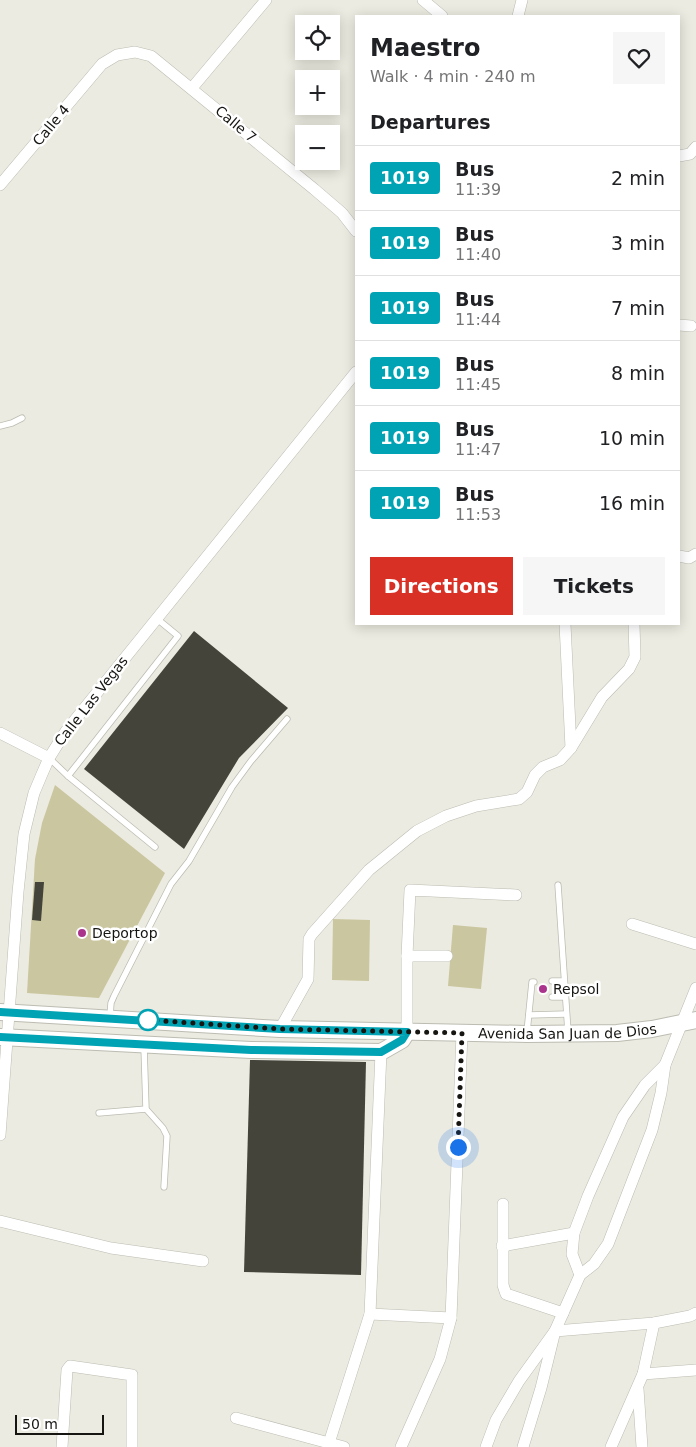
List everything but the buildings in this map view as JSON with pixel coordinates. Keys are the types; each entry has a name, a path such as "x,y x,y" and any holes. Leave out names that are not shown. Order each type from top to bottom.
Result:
{"main road":[{"name":"Avenida San Juan de Dios","path":"4,1012 280,1029 527,1034 617,1032 689,1022"},
{"path":"4,1038 251,1050 381,1052 402,1040 407,1032"}],"street":[{"path":"192,88 266,0"},
{"path":"423,0 441,15"},
{"path":"518,15 522,0"},
{"name":"Calle 7","path":"102,64 117,55 134,52 151,56 314,189 342,213 355,230"},
{"name":"Calle 4","path":"0,185 102,64"},
{"path":"680,156 690,154 696,147"},
{"path":"680,325 691,326"},
{"name":"Calle Las Vegas","path":"0,1135 4,1012 24,834 34,793 49,758 66,731 355,373"},
{"path":"680,556 689,558 696,554"},
{"path":"565,625 571,748"},
{"path":"280,1029 308,979 310,939 312,934 369,870 417,831 446,816 476,806 519,799 527,792 535,775 543,768 560,760 571,748 602,697 629,669 634,657 634,625"},
{"path":"0,733 49,758"},
{"path":"407,1032 407,956 410,890 516,895"},
{"path":"632,924 696,944"},
{"path":"407,956 447,956"},
{"path":"580,1274 572,1254 574,1233 588,1196 623,1117 645,1085 665,1065 689,1022 696,988"},
{"path":"401,1447 440,1359 451,1318 462,1033"},
{"path":"330,1443 370,1314 381,1052"},
{"path":"523,1447 541,1388 555,1331 580,1274 594,1264 608,1244 639,1168 652,1130 661,1093 665,1065"},
{"path":"503,1204 503,1285 506,1294 563,1313"},
{"path":"0,1221 111,1248 203,1261"},
{"path":"502,1246 574,1233"},
{"path":"486,1447 496,1420 519,1381 555,1331 654,1323 690,1316 696,1313"},
{"path":"370,1314 451,1318"},
{"path":"611,1447 643,1374 654,1323"},
{"path":"62,1447 67,1370 70,1366 132,1375 132,1447"},
{"path":"643,1374 696,1370"},
{"path":"638,1388 642,1447"},
{"path":"236,1418 344,1447"}],"lane":[{"path":"0,426 22,418"},
{"path":"68,776 178,636 156,618"},
{"path":"110,1018 111,1003 114,996 171,884 188,861 232,787 251,761 287,719"},
{"path":"49,758 68,776 155,846"},
{"path":"558,884 568,1034"},
{"path":"552,981 564,981"},
{"path":"527,1034 532,998 532,982 534,982"},
{"path":"552,997 565,997"},
{"path":"529,1014 566,1014"},
{"path":"144,1045 146,1109 163,1128 167,1136 164,1187"},
{"path":"99,1113 146,1109"}],"shaded area":[{"name":"Deportop","path":"55,785 165,873 99,998 27,993 35,859 42,823"},
{"path":"333,919 370,920 369,981 332,980"},
{"path":"453,925 487,928 481,989 448,986"}],"bus line":[{"name":"1019","path":"0,1012 280,1029 407,1032 402,1040 381,1052 251,1050 0,1037"}],"place":[{"name":"Deportop","path":"82,933"},
{"name":"Repsol","path":"543,989"}],"route":[{"path":"148,1020 280,1029 462,1033 458,1147"}]}
